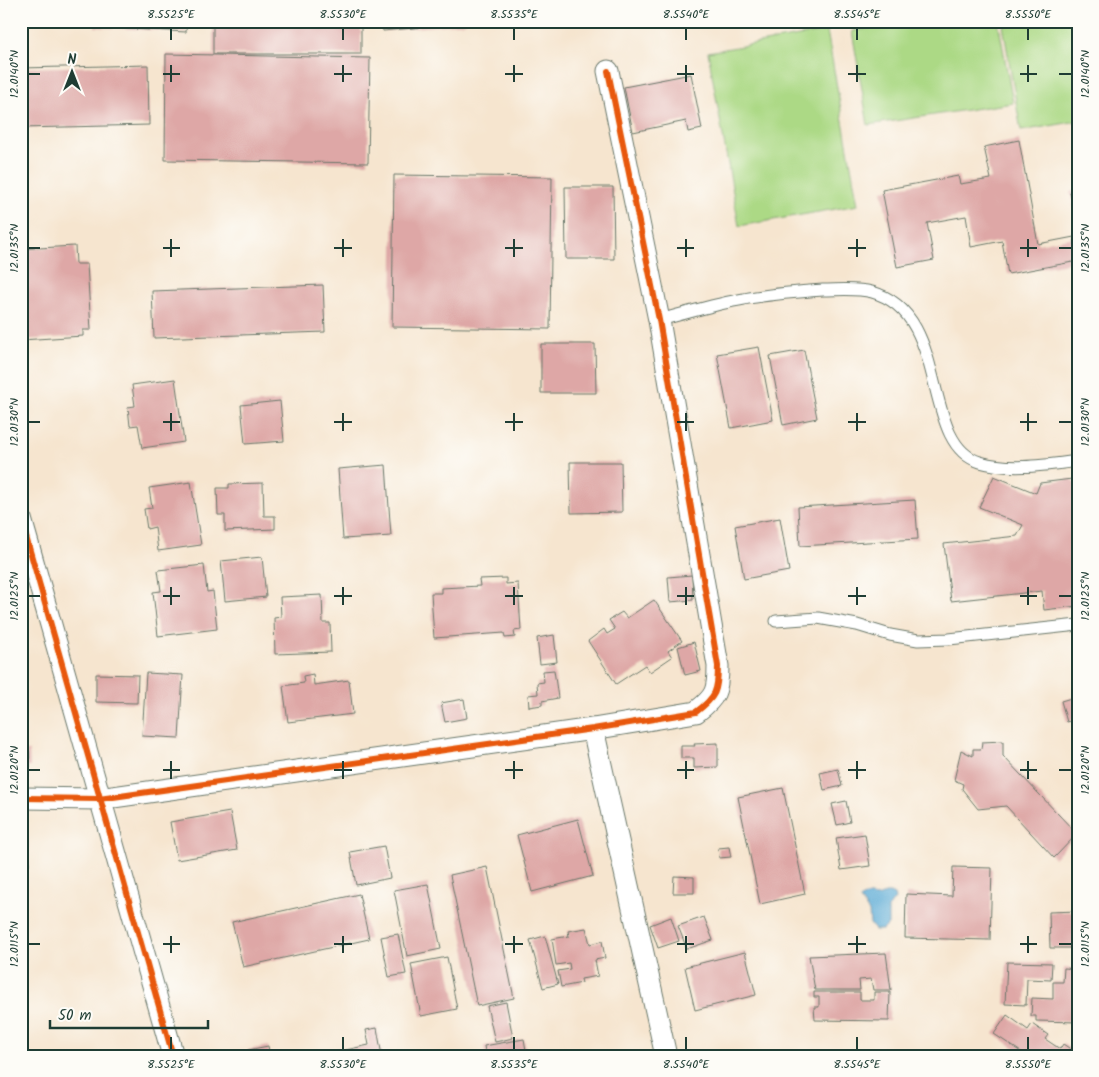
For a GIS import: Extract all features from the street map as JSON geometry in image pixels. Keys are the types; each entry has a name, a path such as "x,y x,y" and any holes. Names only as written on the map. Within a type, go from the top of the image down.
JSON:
{"street":[{"path":"21,798 99,799 593,729 696,712 709,702 718,687 718,666 659,320 608,71"},
{"path":"21,518 173,1056"},
{"path":"593,729 666,1056"}],"lane":[{"path":"659,320 744,299 796,292 845,289 872,292 895,303 913,324 925,348 942,413 959,450 978,462 995,466 1036,466 1078,462"},
{"path":"776,621 818,618 857,625 890,635 918,640 1078,625"}],"green space":[{"path":"912,21 998,21 1013,103 868,125 852,31"},
{"path":"1032,21 1078,21 1078,121 1021,131 1003,26"},
{"path":"827,31 858,205 739,226 708,52"}],"water":[{"path":"885,893 894,895 895,899 888,908 888,925 883,930 875,930 870,924 869,912 860,900 865,896 876,897"}],"building":[{"path":"96,21 187,21 186,32 95,27"},
{"path":"213,21 361,21 361,54 213,54"},
{"path":"381,21 466,21 466,23 383,31"},
{"path":"166,54 370,58 368,163 165,160"},
{"path":"148,65 149,125 21,128 21,68"},
{"path":"691,74 702,129 688,132 686,121 633,132 624,87"},
{"path":"1019,140 1038,244 1074,237 1078,261 1008,274 1002,241 971,247 966,216 927,223 934,260 897,267 882,190 958,176 960,184 991,179 984,147"},
{"path":"394,175 552,177 550,329 392,327"},
{"path":"565,187 613,187 614,259 566,259"},
{"path":"1078,190 1078,221 1077,222 1070,192"},
{"path":"75,246 76,264 87,264 91,330 83,330 83,336 21,340 21,249"},
{"path":"323,285 325,332 154,338 152,291"},
{"path":"541,344 595,344 596,393 541,393"},
{"path":"759,347 773,420 731,428 717,354"},
{"path":"804,350 817,418 783,425 770,356"},
{"path":"175,379 184,442 142,448 138,425 130,426 128,407 135,406 132,385"},
{"path":"280,401 284,441 245,444 241,405"},
{"path":"570,462 621,462 622,512 571,513"},
{"path":"386,465 391,536 343,539 338,469"},
{"path":"994,476 1036,493 1040,483 1072,479 1078,487 1078,606 1044,610 1042,591 951,601 944,544 1017,536 1023,525 979,507"},
{"path":"191,482 201,545 158,551 155,527 147,529 144,509 152,508 149,488"},
{"path":"263,483 264,516 275,516 275,529 225,531 225,515 218,515 217,488 229,488 229,484"},
{"path":"915,500 918,539 800,546 798,507"},
{"path":"780,518 789,571 744,579 735,526"},
{"path":"262,557 266,597 225,601 221,561"},
{"path":"204,565 207,592 213,591 217,629 158,636 153,592 161,591 158,570"},
{"path":"692,575 693,600 670,602 668,577"},
{"path":"506,578 506,584 518,583 521,630 514,631 515,637 505,638 504,633 434,638 431,593 441,593 441,588 480,586 479,579"},
{"path":"322,595 323,623 330,623 331,652 275,654 274,618 281,617 280,597"},
{"path":"654,600 682,641 668,651 672,657 650,672 645,665 616,684 588,641 604,629 607,634 615,629 609,620 622,612 627,618"},
{"path":"554,635 557,662 540,664 537,638"},
{"path":"694,642 701,671 685,675 678,647"},
{"path":"554,670 558,698 542,701 542,705 529,707 528,695 538,694 537,683 544,682 543,671"},
{"path":"146,673 183,675 179,738 142,736"},
{"path":"96,674 138,675 137,703 96,702"},
{"path":"313,674 314,685 349,680 353,714 288,722 283,686 304,683 303,676"},
{"path":"1078,696 1078,719 1067,722 1061,701"},
{"path":"464,699 467,718 445,722 441,703"},
{"path":"1003,741 1003,756 1077,834 1054,858 1006,806 978,809 962,789 963,784 954,780 961,750 973,756 973,749 981,749 982,742"},
{"path":"718,743 718,767 694,768 694,758 681,758 681,746"},
{"path":"21,751 29,751 30,767 21,767"},
{"path":"838,769 842,786 824,790 820,773"},
{"path":"783,788 805,894 760,904 738,797"},
{"path":"846,801 850,822 837,825 832,804"},
{"path":"230,812 237,850 177,860 170,822"},
{"path":"578,819 593,876 532,892 517,835"},
{"path":"865,834 870,866 841,870 836,838"},
{"path":"28,838 29,865 21,865 21,839"},
{"path":"384,846 390,878 356,885 350,852"},
{"path":"729,847 731,857 719,858 718,848"},
{"path":"487,867 514,998 477,1006 450,875"},
{"path":"953,867 992,868 990,940 905,938 906,894 952,896"},
{"path":"674,876 694,877 694,893 673,893"},
{"path":"428,884 441,949 407,956 394,890"},
{"path":"359,894 369,939 243,967 232,922"},
{"path":"1078,911 1078,948 1050,948 1049,912"},
{"path":"671,917 679,941 658,948 650,925"},
{"path":"704,917 713,940 687,949 678,926"},
{"path":"586,928 590,944 602,941 605,958 595,960 598,976 581,979 582,983 561,987 558,971 570,969 569,963 556,965 552,939 569,936 568,931"},
{"path":"398,934 406,974 389,977 381,937"},
{"path":"545,936 558,984 543,988 530,940"},
{"path":"745,952 756,995 695,1010 685,967"},
{"path":"886,953 891,990 873,990 871,979 859,980 860,990 815,990 809,956"},
{"path":"447,957 457,1009 421,1016 411,964"},
{"path":"1007,962 1052,963 1051,980 1027,979 1026,1005 1005,1004"},
{"path":"1064,968 1078,969 1078,1022 1036,1021 1036,1016 1031,1016 1032,998 1053,999 1053,982 1063,982"},
{"path":"814,992 860,992 860,1000 874,1000 874,992 890,992 889,1021 815,1020 814,1007 819,1007 819,997 814,997"},
{"path":"506,1002 513,1038 495,1042 487,1006"},
{"path":"1007,1015 1028,1030 1032,1024 1048,1035 1045,1039 1060,1049 1063,1044 1078,1054 1078,1056 1027,1056 994,1034"},
{"path":"377,1028 382,1056 317,1056 369,1045 366,1030"},
{"path":"524,1039 527,1056 486,1056 484,1046"},
{"path":"268,1046 270,1056 249,1056 248,1050"}],"cycle path":[{"path":"21,798 99,799 593,729 696,712 708,702 716,688 718,666 659,320 608,71"},
{"path":"21,519 173,1056"}]}
